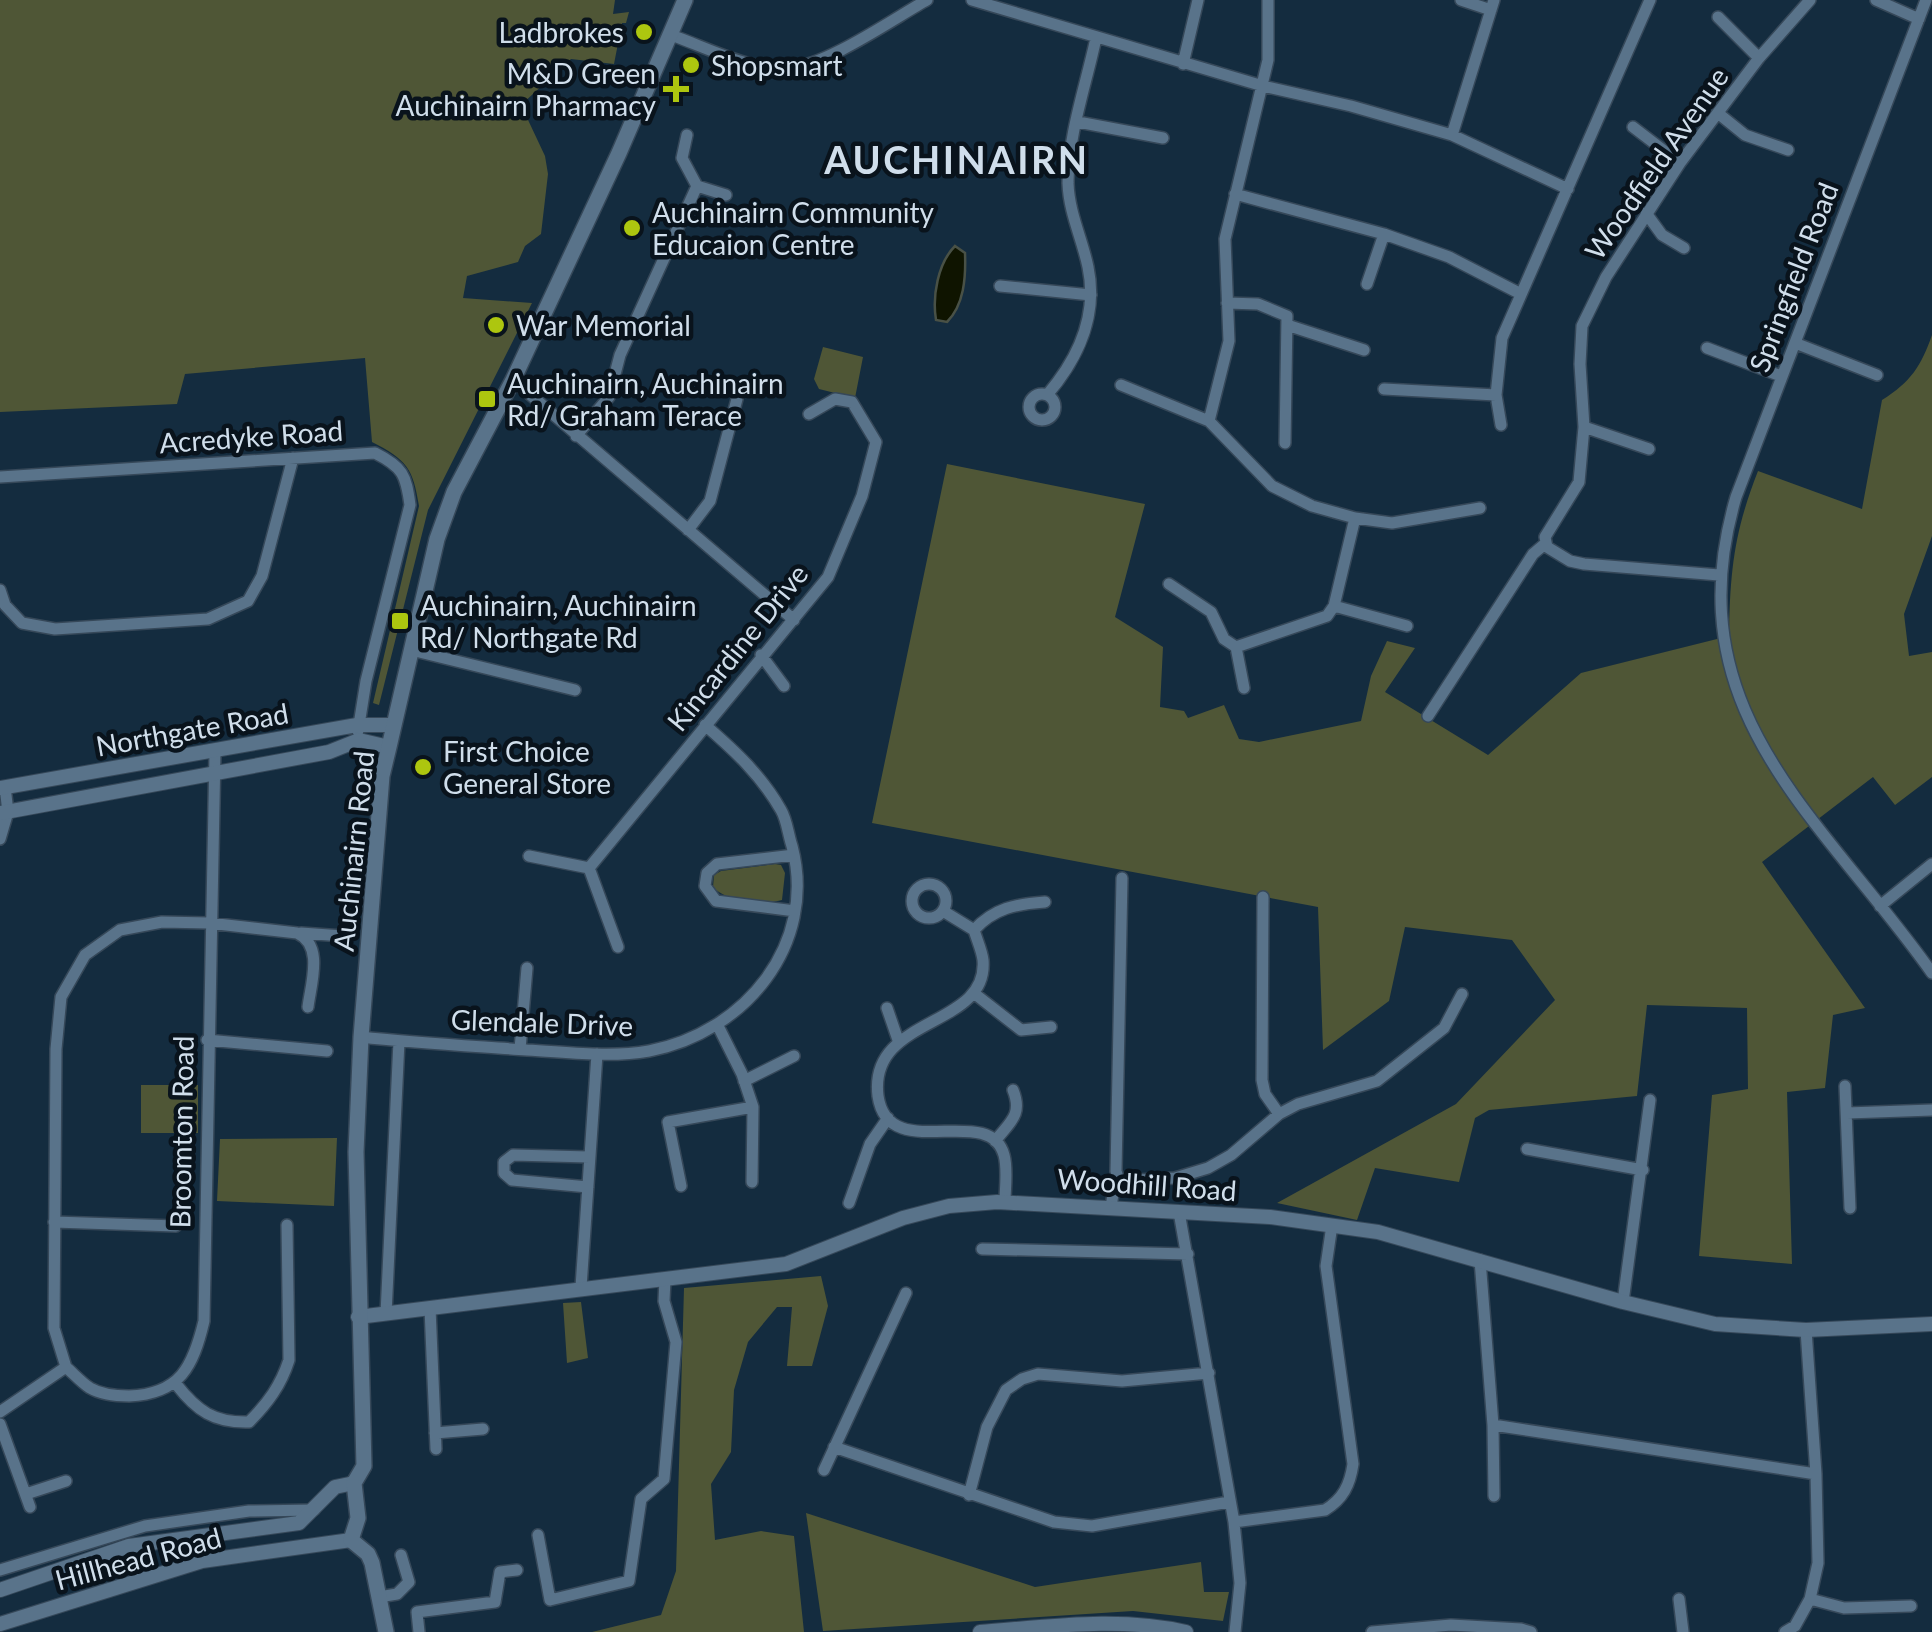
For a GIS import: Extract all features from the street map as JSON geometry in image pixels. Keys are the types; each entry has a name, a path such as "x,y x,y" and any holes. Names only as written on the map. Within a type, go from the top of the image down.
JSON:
{"main road":[{"name":"Auchinairn Road","path":"351,1540 358,1518 354,1483 364,1466 356,1152 360,1037 382,776 437,539 454,492 513,380 686,0"},
{"path":"351,1540 368,1554 386,1632"}],"street":[{"path":"672,34 763,66 791,68 817,61 904,6 927,0"},
{"path":"972,0 997,4 1184,64 1452,135 1568,188"},
{"path":"1184,64 1198,0"},
{"path":"1209,421 1229,341 1225,239 1268,60 1268,0"},
{"path":"1452,135 1493,5 1461,0"},
{"path":"1502,425 1496,395 1502,338 1650,0"},
{"name":"Woodfield Avenue","path":"1428,716 1533,554 1550,548 1545,537 1579,482 1584,427 1582,326 1606,277 1680,163 1759,58 1810,0"},
{"path":"1876,0 1918,19"},
{"name":"Springfield Road","path":"1926,0 1736,497 1719,576 1722,643 1740,701 1761,749 1932,973"},
{"path":"1718,17 1759,58"},
{"path":"1047,395 1073,362 1083,339 1091,295 1088,266 1070,207 1068,182 1096,38"},
{"path":"1718,114 1745,135 1788,150"},
{"path":"1078,122 1164,138"},
{"path":"1633,127 1680,163"},
{"path":"688,135 682,158 697,186 726,195"},
{"path":"576,436 609,396 620,355 697,186"},
{"path":"1234,194 1384,234 1449,257 1520,293"},
{"path":"1646,213 1662,235 1684,248"},
{"path":"1367,284 1384,234"},
{"path":"1000,286 1091,295"},
{"path":"1227,302 1258,304 1287,316 1286,442"},
{"path":"1287,325 1364,350"},
{"path":"1795,344 1878,376"},
{"path":"1707,348 1782,376"},
{"path":"513,380 794,620"},
{"path":"1121,385 1209,421 1272,486 1312,506 1392,523 1480,508"},
{"path":"1384,389 1496,395"},
{"name":"Kincardine Drive","path":"589,868 761,655 794,620 838,559 862,496 876,442 852,402 835,399 810,414"},
{"path":"688,530 710,501 736,400"},
{"path":"1584,427 1649,449"},
{"name":"Acredyke Road","path":"0,477 374,453 393,462 406,478 410,505 358,733"},
{"path":"0,590 5,605 22,623 55,628 208,619 248,602 262,576 293,458"},
{"path":"1236,647 1327,616 1334,606 1356,518"},
{"path":"1550,548 1570,562 1719,576"},
{"path":"1169,584 1211,612 1224,639 1236,647 1244,688"},
{"path":"1334,606 1408,626"},
{"path":"410,650 575,690"},
{"path":"761,655 784,686"},
{"name":"Northgate Road","path":"3,787 394,725"},
{"name":"Glendale Drive","path":"360,1037 597,1054 650,1051 718,1026 753,997 776,964 794,911 794,855 783,812 748,762 705,725"},
{"name":"Northgate Road","path":"358,733 389,746"},
{"name":"Northgate Road","path":"4,812 329,752 358,733"},
{"name":"Broomton Road","path":"176,1384 196,1353 204,1321 214,752"},
{"path":"0,839 3,787"},
{"path":"794,855 717,864 707,873 706,886 716,900 794,911"},
{"path":"529,856 589,868 618,948"},
{"path":"1880,906 1932,864"},
{"path":"1119,1181 1116,1171 1122,878"},
{"path":"1263,897 1262,1080 1265,1094 1279,1114"},
{"path":"974,930 986,917 1015,904 1045,902"},
{"path":"943,911 974,930 983,962 975,994 946,1015 898,1040 878,1067 878,1099 888,1118 904,1128 922,1134 976,1131 994,1140 1004,1154 1006,1202"},
{"path":"287,1224 289,1360 282,1380 250,1422 215,1418 192,1405 176,1384 149,1395 113,1396 91,1389 66,1367 54,1328 56,1049 61,998 85,955 120,930 162,922 209,923 343,936"},
{"path":"297,933 305,936 314,952 308,1007"},
{"path":"520,1050 527,968"},
{"path":"975,994 1021,1030 1051,1027"},
{"path":"1119,1181 1175,1178 1208,1168 1231,1156 1279,1114 1298,1104 1378,1081 1444,1028 1462,994"},
{"path":"887,1008 898,1040"},
{"path":"718,1026 753,1106 752,1182"},
{"path":"207,1040 327,1051"},
{"path":"386,1314 399,1041"},
{"path":"582,1288 597,1054"},
{"path":"744,1080 794,1056"},
{"path":"1845,1086 1850,1208"},
{"path":"994,1140 1016,1115 1019,1104 1014,1090"},
{"path":"1624,1302 1650,1100"},
{"path":"681,1186 668,1122 753,1106"},
{"path":"1847,1113 1932,1110"},
{"path":"848,1204 870,1144 888,1118"},
{"path":"1527,1149 1643,1170"},
{"path":"588,1187 512,1180 504,1173 504,1162 512,1155 590,1156"},
{"path":"1111,1207 1119,1181"},
{"name":"Woodhill Road","path":"358,1317 786,1264 903,1218 949,1206 1006,1202 1270,1217 1378,1232 1715,1324 1806,1330 1932,1324"},
{"path":"1179,1212 1234,1522 1240,1583 1235,1632"},
{"path":"54,1222 176,1226"},
{"path":"1234,1522 1325,1510 1342,1496 1350,1482 1353,1464 1326,1266 1332,1225"},
{"path":"982,1248 1188,1254"},
{"path":"1480,1260 1493,1425 1494,1496"},
{"path":"538,1536 550,1600 629,1581 641,1500 664,1479 676,1342 664,1300 665,1279"},
{"path":"824,1470 906,1292"},
{"path":"430,1308 436,1449"},
{"path":"1785,1632 1795,1626 1810,1599 1818,1563 1806,1330"},
{"path":"0,1412 66,1367"},
{"path":"969,1495 987,1427 1006,1390 1022,1379 1038,1374 1122,1381 1209,1373"},
{"path":"0,1424 28,1500 66,1482"},
{"path":"1493,1425 1816,1474"},
{"path":"435,1432 483,1429"},
{"path":"834,1447 1054,1522 1092,1526 1229,1502"},
{"path":"0,1590 129,1546 300,1524 335,1486 354,1483"},
{"path":"0,1570 145,1526 249,1510 314,1510"},
{"name":"Hillhead Road","path":"0,1624 202,1561 351,1540"},
{"path":"379,1597 398,1594 409,1582 402,1555"},
{"path":"419,1632 416,1612 494,1602 500,1572 518,1570"},
{"path":"1679,1598 1683,1632"},
{"path":"1810,1599 1844,1608 1911,1606"},
{"path":"980,1632 1095,1624 1165,1627 1186,1632"},
{"path":"1372,1632 1451,1628 1521,1628 1532,1632"}],"green space":[{"path":"0,0 615,0 613,14 629,12 626,23 622,23 614,64 571,59 521,105 545,156 548,174 541,234 525,246 518,262 467,276 463,298 532,303 428,510 379,705 373,703 419,506 406,466 372,442 365,358 185,374 177,404 0,412"},
{"path":"1932,335 1932,536 1904,614 1909,656 1932,652 1932,777 1895,805 1873,777 1762,862 1865,1008 1833,1015 1825,1088 1787,1092 1792,1264 1699,1256 1712,1095 1748,1089 1747,1008 1647,1005 1637,1096 1489,1110 1475,1118 1459,1182 1375,1168 1357,1220 1277,1203 1456,1104 1555,1000 1512,940 1405,927 1389,1001 1323,1050 1318,907 872,823 947,464 1145,504 1115,617 1163,647 1160,707 1184,711 1188,718 1224,705 1239,739 1259,742 1361,721 1371,676 1387,641 1415,648 1385,692 1488,755 1581,673 1729,636 1735,552 1758,471 1862,509 1882,400 1914,372"},
{"path":"823,347 863,357 855,398 819,389 814,379"},
{"path":"781,865 785,873 782,900 745,901 713,887 714,875 721,871"},
{"path":"141,1085 198,1085 198,1133 141,1133"},
{"path":"337,1138 334,1206 217,1201 220,1139"},
{"path":"821,1276 828,1306 812,1366 787,1366 792,1307 777,1307 748,1342 734,1390 731,1452 711,1484 715,1540 761,1531 794,1536 804,1632 592,1632 661,1615 676,1571 684,1288"},
{"path":"581,1302 588,1358 567,1363 563,1303"},
{"path":"806,1513 1035,1587 1201,1562 1204,1592 1229,1592 1223,1621 1133,1611 823,1631"}],"shaded area":[{"path":"955,246 965,253 964,281 957,308 947,322 936,320 936,291 944,261"}],"place":[{"name":"Ladbrokes","path":"644,32"},
{"name":"Shopsmart","path":"691,65"},
{"name":"M&D Green Auchinairn Pharmacy","path":"676,89"},
{"name":"Auchinairn Community Educaion Centre","path":"632,228"},
{"name":"War Memorial","path":"496,325"},
{"name":"Auchinairn, Auchinairn Rd/ Graham Terace","path":"487,399"},
{"name":"Auchinairn, Auchinairn Rd/ Northgate Rd","path":"400,621"},
{"name":"First Choice General Store","path":"423,767"}],"district":[{"name":"AUCHINAIRN","path":"957,159"}]}
